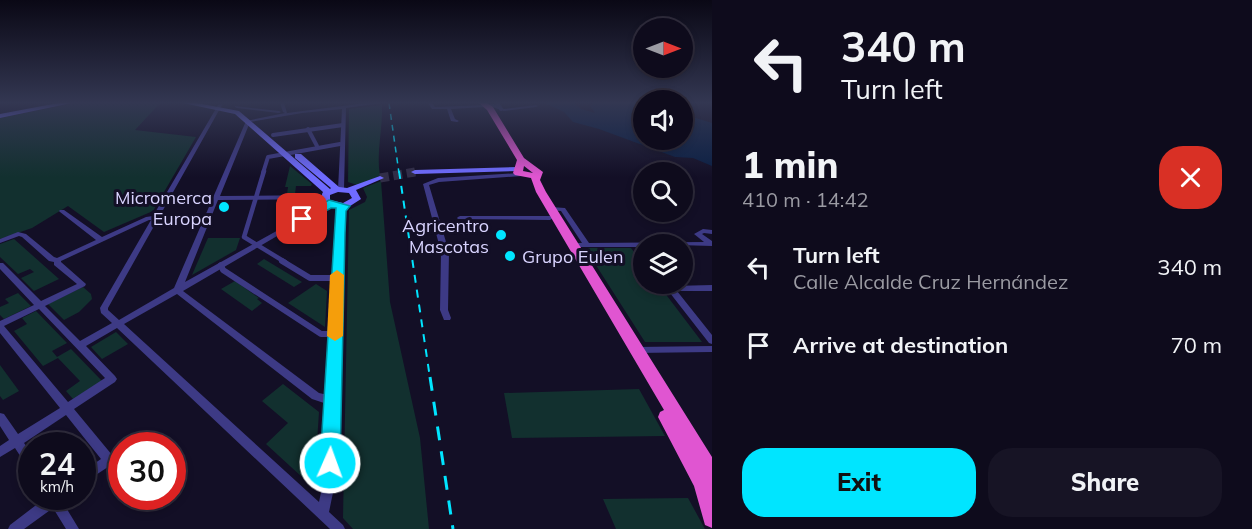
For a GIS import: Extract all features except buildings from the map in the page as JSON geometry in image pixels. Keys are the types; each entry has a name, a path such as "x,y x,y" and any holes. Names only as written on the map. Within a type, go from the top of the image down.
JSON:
{"highway":[{"path":"501,128 710,495 707,504 712,518"},
{"path":"550,213 579,245 635,350 712,474"}],"main road":[{"path":"256,128 340,197 380,178"},
{"path":"258,128 273,135 288,152"},
{"path":"415,172 524,171"}],"street":[{"path":"207,128 104,308 118,324 339,529"},
{"path":"177,290 249,128"},
{"path":"273,135 319,128"},
{"path":"323,512 329,483 343,128"},
{"path":"308,129 317,146"},
{"path":"334,279 309,279 244,237 258,198 268,157 317,146 340,144"},
{"path":"447,318 444,310 445,252 426,184 438,180 524,171"},
{"path":"216,198 340,197"},
{"path":"79,346 340,197"},
{"path":"62,211 101,240"},
{"path":"460,218 550,213"},
{"path":"0,241 18,234 24,235 53,260 58,260 148,218 155,218"},
{"path":"705,243 700,231 712,232"},
{"path":"579,245 633,244"},
{"path":"58,260 57,263 82,284 0,326 108,459"},
{"path":"0,265 112,379 0,452"},
{"path":"221,265 223,270 321,334 335,334"},
{"path":"693,287 712,288"},
{"path":"177,290 316,396 332,401"},
{"path":"675,294 712,342"},
{"path":"635,350 712,349"},
{"path":"0,417 18,444"},
{"path":"14,529 39,510"},
{"path":"62,510 73,529"}],"green space":[{"path":"0,128 137,128 135,130 196,137 153,211 104,232 68,206 32,228 0,239"},
{"path":"349,128 382,128 380,176 357,185 348,182"},
{"path":"290,166 312,184 311,186 296,186 295,194 287,194 288,187 285,187"},
{"path":"381,181 390,302 420,438 429,529 353,529 343,518 349,210 365,202 367,197 363,188"},
{"path":"208,238 240,238 236,250 192,275"},
{"path":"14,239 59,279 34,291 21,278 34,272 30,269 18,274 0,257 0,244"},
{"path":"585,248 631,248 633,251 633,294 666,294 702,342 645,342"},
{"path":"264,259 302,282 294,287 257,264"},
{"path":"235,281 259,298 257,299 262,303 252,311 221,289"},
{"path":"316,284 327,291 325,327 288,303"},
{"path":"83,287 91,294 92,299 79,312 64,320 48,304"},
{"path":"18,293 31,306 4,319 0,315 0,307 9,303 5,299"},
{"path":"36,311 67,343 52,351 57,357 71,349 102,381 73,399 66,391 80,381 58,358 43,366 14,331 27,324 22,318"},
{"path":"116,332 128,344 102,359 91,347"},
{"path":"0,365 19,391 3,400 0,396"},
{"path":"283,384 319,412 314,488 266,444 288,423 262,401"},
{"path":"639,389 665,436 512,438 504,393"},
{"path":"688,498 705,529 616,529 603,499"}],"water":[{"path":"594,128 633,128 633,142 599,129"},
{"path":"693,128 712,128 712,166 693,158 675,157 656,150 693,150"}],"tunnel":[{"path":"380,178 415,172 411,173"}],"railway":[{"path":"393,128 399,173"},
{"path":"399,171 430,378"},
{"path":"430,377 453,529"}],"slow traffic":[{"path":"335,336 337,275"}],"place":[{"name":"Micromerca Europa","path":"224,207"},
{"name":"Agricentro Mascotas","path":"501,235"},
{"name":"Grupo Eulen","path":"510,256"}],"route":[{"path":"302,219 329,204 344,206 340,211 330,463"}]}
